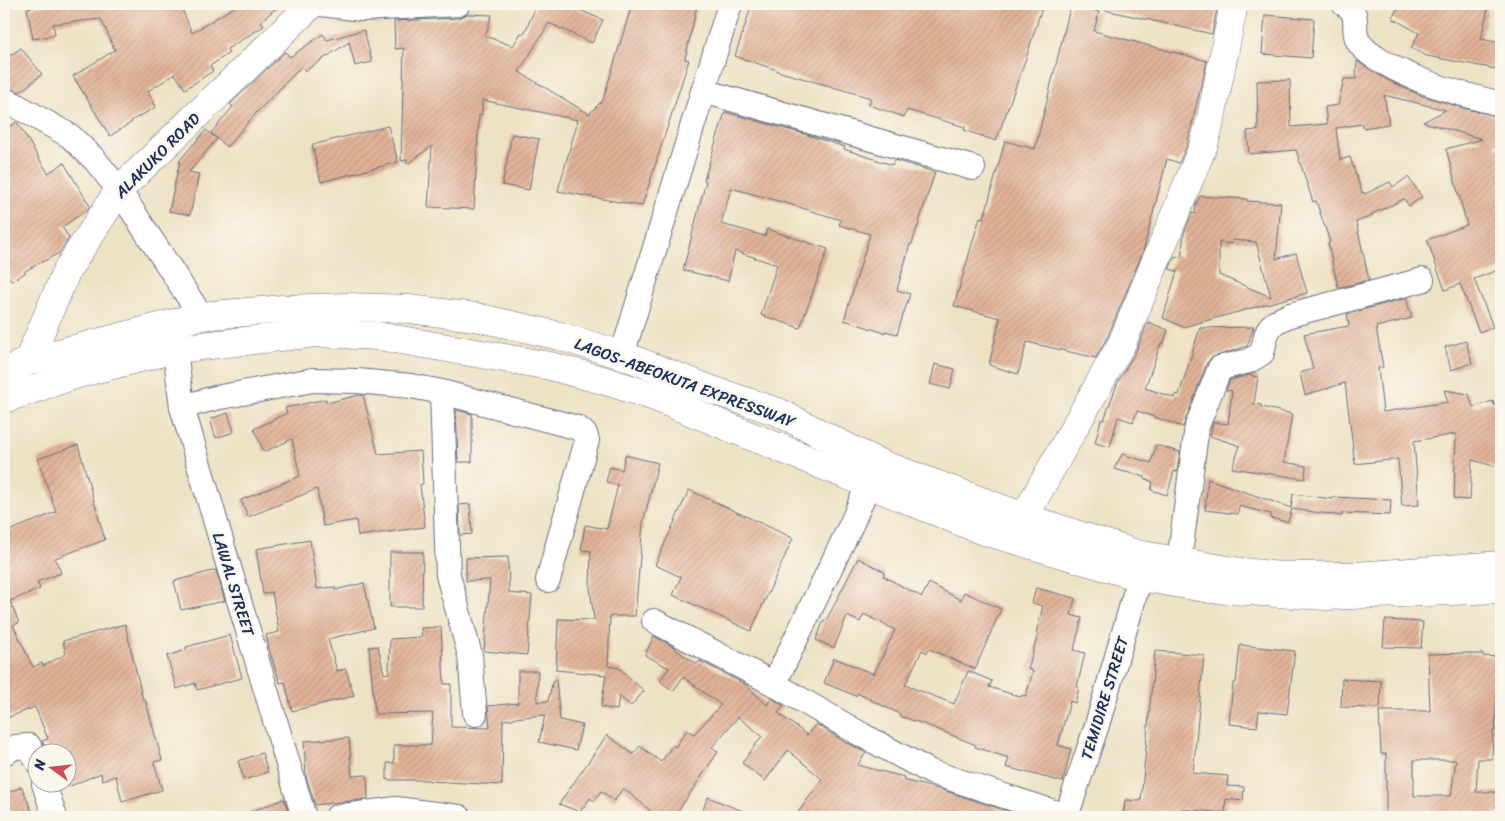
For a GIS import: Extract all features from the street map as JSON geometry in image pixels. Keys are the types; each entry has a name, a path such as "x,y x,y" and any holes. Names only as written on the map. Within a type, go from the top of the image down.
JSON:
{"main road":[{"name":"ALAKUKO ROAD","path":"16,366 66,270 119,190 312,4"},
{"path":"1024,517 1122,343 1200,153 1210,118 1234,4"},
{"name":"LAGOS-ABEOKUTA EXPRESSWAY","path":"16,366 201,316 283,309 409,308 508,324 560,336 622,355 712,390 778,412 874,461 1024,517 1137,554 1242,572 1281,576 1357,576 1501,565"},
{"name":"LAGOS-ABEOKUTA EXPRESSWAY","path":"4,399 78,374 175,349 256,338 316,333 378,336 550,366 606,381 655,397 982,530 1140,577 1211,589 1326,596 1501,589"}],"street":[{"path":"321,4 364,7 458,4"},
{"path":"622,355 730,4"},
{"path":"1344,4 1350,7 1355,17 1357,41 1370,54 1403,74 1436,87 1501,104"},
{"path":"703,91 974,168"},
{"path":"4,103 10,102 70,136 95,160 119,190 201,316"},
{"path":"1179,562 1197,426 1220,368 1249,362 1262,353 1266,334 1273,322 1290,315 1422,280"},
{"name":"LAWAL STREET","path":"175,349 182,407 230,574 304,817"},
{"path":"182,407 215,398 312,380 357,381 402,385 442,392 578,428 585,434 587,440 548,580"},
{"path":"442,392 448,575 470,655 475,714"},
{"path":"774,684 851,526 868,485"},
{"name":"TEMIDIRE STREET","path":"1066,817 1097,725 1140,577"},
{"path":"654,621 774,684 931,772 1066,817"},
{"path":"4,753 15,748 28,746"},
{"path":"47,794 54,817"},
{"path":"337,817 396,809 459,817"}],"building":[{"path":"54,4 180,4 192,33 239,4 281,4 261,21 264,26 227,49 229,53 210,66 213,71 185,89 175,74 148,91 156,107 110,136 73,76 115,50 101,19 53,24 55,35 33,39 27,8"},
{"path":"537,4 565,4 603,20 592,43 549,23 519,72 589,114 603,100 632,4 686,4 697,6 685,59 689,60 642,206 558,191 578,120 482,100 482,115 479,115 474,209 428,207 432,146 407,164 407,160 401,161 404,48 395,49 394,21 459,18 467,14 492,15 485,36 513,46 521,33 524,34"},
{"path":"752,4 1043,4 996,141 964,130 965,127 907,110 904,117 869,105 871,98 777,71 735,56"},
{"path":"1071,4 1099,12 1094,31 1207,61 1187,145 1179,163 1167,159 1143,252 1108,336 1096,358 1027,342 1018,374 989,365 1000,318 954,306 980,217 984,218 1005,141 1035,149"},
{"path":"1105,4 1218,4 1212,34 1105,10"},
{"path":"1400,4 1489,4 1481,39 1501,43 1496,69 1427,56 1411,48 1419,33 1392,18"},
{"path":"1265,15 1314,19 1311,58 1262,54"},
{"path":"364,30 372,62 355,66 349,42 305,71 302,66 256,113 227,147 211,133 233,107 230,104 285,52 290,57 323,34 327,40"},
{"path":"4,47 11,55 21,48 42,74 20,92 8,88 4,83"},
{"path":"1357,61 1389,81 1420,95 1501,117 1495,148 1501,146 1501,269 1474,279 1493,327 1479,332 1460,284 1445,290 1427,240 1467,225 1446,149 1482,139 1423,122 1446,110 1384,95 1389,124 1363,128 1362,124 1336,128 1340,160 1350,157 1362,193 1364,192 1365,194 1390,182 1393,187 1408,177 1422,197 1409,206 1404,199 1372,214 1372,216 1356,222 1369,280 1342,287 1338,287 1328,243 1330,242 1316,201 1313,202 1296,150 1249,154 1247,131 1258,130 1257,81 1290,80 1291,127 1327,124 1325,107 1338,105 1344,79 1356,79"},
{"path":"725,112 845,147 844,149 892,165 894,160 935,172 912,244 910,244 897,290 910,294 897,334 885,331 885,333 844,320 870,234 839,225 841,220 789,204 731,188 721,224 765,236 767,229 828,249 800,328 761,315 777,265 735,251 728,281 683,270 706,181 704,180"},
{"path":"17,122 48,173 64,163 90,206 86,211 62,227 69,238 59,253 25,271 25,273 11,281 4,268 4,130"},
{"path":"388,126 398,162 321,182 312,145"},
{"path":"206,130 217,139 189,172 199,174 190,215 169,211 180,160"},
{"path":"512,134 539,139 529,190 502,185"},
{"path":"1200,196 1281,203 1276,259 1296,253 1307,293 1183,327 1163,318 1177,271 1169,269 1175,256 1181,258 1184,233 1192,213 1195,214 1196,204","holes":["1233,240 1256,242 1271,297 1219,275 1219,242 1232,244"]},
{"path":"1406,298 1412,318 1376,327 1383,367 1378,368 1383,412 1448,402 1444,390 1469,394 1473,407 1493,401 1494,405 1501,405 1501,468 1472,460 1470,500 1454,499 1456,434 1414,441 1419,505 1402,506 1398,459 1355,464 1345,383 1305,395 1300,373 1313,369 1304,334 1349,326 1347,314"},
{"path":"1148,322 1168,330 1163,344 1161,343 1145,388 1175,398 1176,394 1179,395 1200,328 1254,327 1247,346 1211,358 1207,363 1183,427 1137,411 1133,422 1118,417 1110,447 1095,443 1101,420 1104,420 1117,384 1136,351"},
{"path":"1466,341 1472,363 1451,370 1445,347"},
{"path":"935,364 955,369 950,389 930,384"},
{"path":"1249,375 1258,377 1254,404 1292,414 1284,462 1306,466 1305,479 1232,468 1240,446 1210,436 1213,422 1228,424 1232,391 1226,390 1230,380"},
{"path":"363,395 378,454 421,451 423,484 420,485 425,527 358,536 356,520 323,526 317,489 248,517 241,500 300,476 292,439 264,452 254,429 287,413 285,408 326,399 327,403"},
{"path":"456,410 472,414 472,462 458,462"},
{"path":"228,413 234,432 216,438 210,419"},
{"path":"78,445 105,540 55,558 61,573 37,582 40,589 10,601 19,623 13,625 33,667 42,663 43,666 66,654 63,641 125,624 143,700 145,699 162,760 154,762 162,790 122,802 116,776 102,780 101,773 78,783 78,744 44,744 42,741 48,739 35,707 4,719 4,533 56,512 38,459"},
{"path":"1156,445 1180,452 1177,472 1174,471 1167,495 1151,490 1153,482 1145,479 1145,477 1114,469 1122,454 1151,463"},
{"path":"625,455 658,463 643,523 635,616 610,616 608,666 619,668 644,691 631,706 619,696 617,710 601,707 606,675 556,670 558,619 594,620 590,588 591,551 581,550 585,525 607,529 618,485 606,482 610,467 622,470"},
{"path":"1208,479 1291,508 1293,494 1333,499 1333,497 1391,500 1390,515 1342,513 1342,516 1292,509 1288,522 1270,518 1271,514 1239,506 1238,514 1205,510"},
{"path":"689,490 793,538 751,631 673,595 681,577 655,565"},
{"path":"470,504 472,534 460,535 459,505"},
{"path":"310,540 317,589 335,587 335,590 364,583 374,628 328,639 337,671 346,669 354,696 292,711 285,682 280,683 266,635 279,632 272,592 263,594 256,549"},
{"path":"390,552 423,552 422,607 390,607"},
{"path":"508,557 509,593 532,595 527,655 484,651 490,580 466,581 466,558"},
{"path":"858,558 885,572 883,576 922,597 929,583 961,600 964,592 1001,609 975,669 929,649 927,653 922,650 905,685 954,704 968,671 992,681 989,687 1021,697 1022,695 1026,696 1033,671 1028,669 1038,634 1036,633 1043,606 1032,603 1036,588 1075,598 1071,615 1082,618 1074,650 1085,653 1075,703 1070,701 1058,745 1071,749 1063,782 1006,767 1009,758 975,747 976,745 927,725 899,716 900,714 857,693 856,696 824,683 834,658 874,674 895,630 864,614 860,622 847,616 834,648 816,640 824,620 826,621"},
{"path":"216,570 225,601 181,610 174,581"},
{"path":"1385,620 1423,622 1421,648 1383,647"},
{"path":"441,627 444,684 451,684 451,727 490,728 488,706 518,703 518,671 538,671 537,702 548,701 553,680 556,680 560,720 582,725 576,750 539,742 545,715 513,718 503,720 502,785 429,780 387,780 387,763 394,763 394,745 431,745 433,713 375,714 369,647 378,646 384,674 389,673 390,639 422,637 421,628"},
{"path":"230,635 242,678 197,690 195,683 177,689 167,656 186,650 186,647"},
{"path":"654,636 676,648 697,664 700,661 746,685 767,705 771,698 784,706 778,713 807,735 816,724 847,744 866,753 857,765 904,777 903,780 946,791 1025,817 795,817 822,779 788,750 765,781 742,763 762,736 738,717 712,747 718,752 674,817 658,817 623,788 614,801 601,791 594,801 590,798 580,812 559,804 607,735 633,754 640,746 661,762 687,730 694,734 721,705 683,677 673,691 660,681 669,668 645,655"},
{"path":"1240,645 1295,651 1287,714 1259,711 1257,727 1229,724 1233,683 1236,683"},
{"path":"1155,651 1204,655 1193,773 1228,776 1227,786 1244,787 1243,801 1226,799 1225,813 1182,809 1182,817 1123,817 1125,800 1141,801"},
{"path":"1470,653 1499,657 1492,759 1478,759 1476,792 1501,792 1501,813 1495,813 1495,817 1386,817 1386,754 1381,754 1379,711 1430,711 1428,654","holes":["1414,760 1456,760 1451,796 1414,796"]},
{"path":"1342,679 1381,681 1380,708 1341,707"},
{"path":"349,738 352,776 367,775 368,799 315,805 306,776 304,741"},
{"path":"262,753 268,772 244,780 238,761"},
{"path":"22,787 34,817 4,817 4,794"},
{"path":"708,797 757,817 700,817"},
{"path":"284,799 290,817 239,817 239,816"}]}
